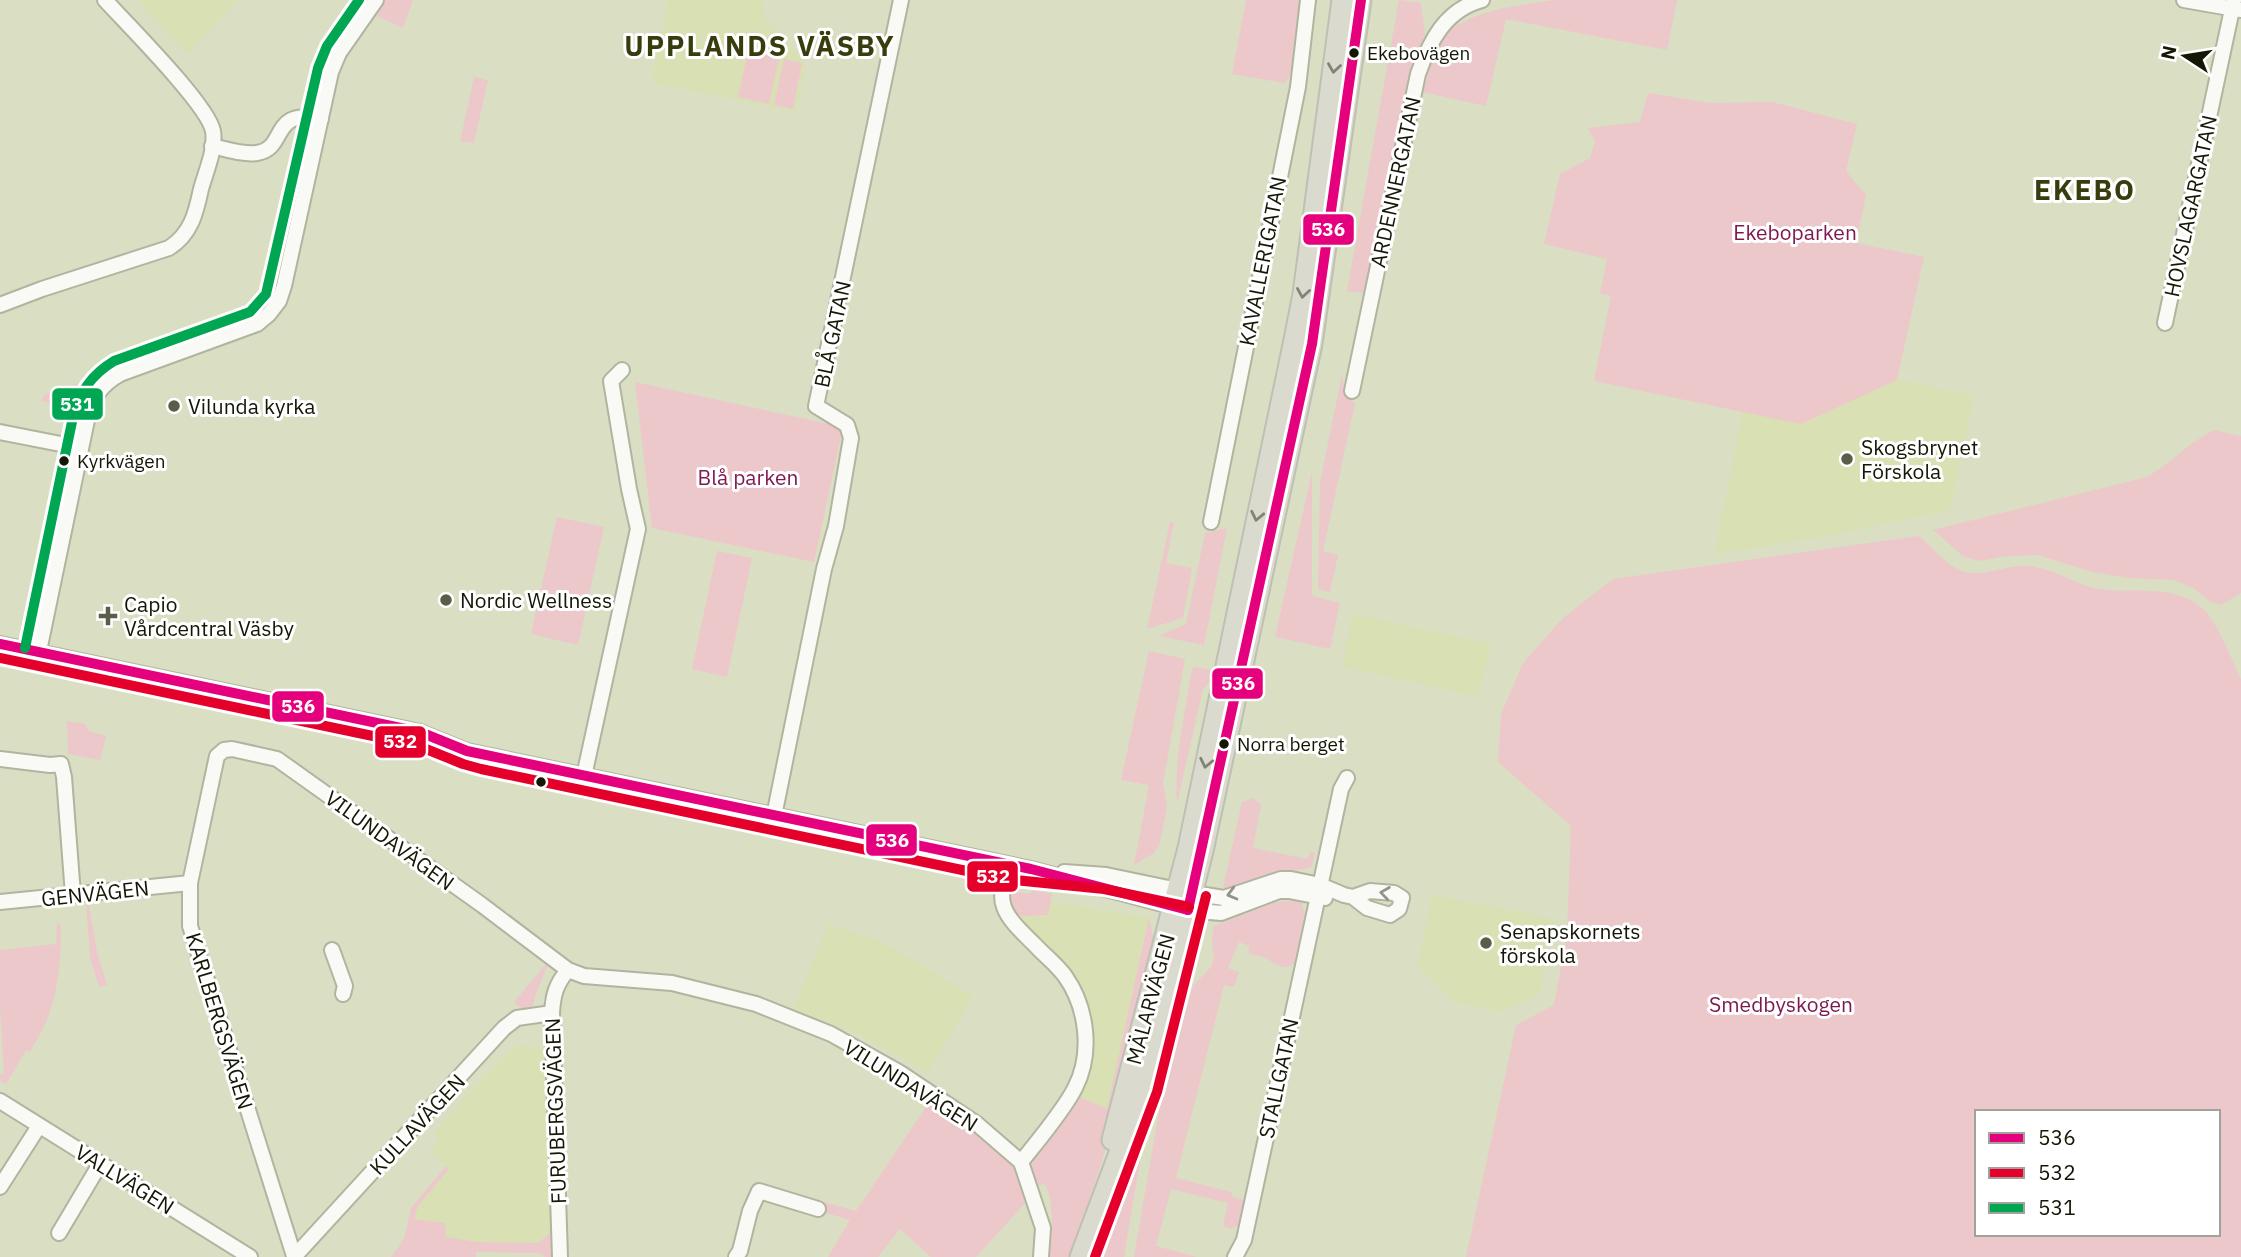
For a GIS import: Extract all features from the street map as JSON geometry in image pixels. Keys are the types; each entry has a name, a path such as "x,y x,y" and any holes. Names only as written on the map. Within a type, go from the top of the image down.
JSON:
{"main road":[{"name":"MÄLARVÄGEN","path":"1183,900 1296,329 1342,0"},
{"name":"MÄLARVÄGEN","path":"1081,1254 1183,900 1312,344 1360,0"}],"street":[{"path":"0,305 91,272 169,248 180,241 193,218 212,146 210,121 199,105 105,0"},
{"path":"39,651 81,448 95,395 110,380 137,367 243,331 269,314 279,301 331,72 338,53 376,0"},
{"name":"BLÅ GATAN","path":"774,816 824,569 836,526 851,438 847,425 816,406 901,0"},
{"name":"KAVALLERIGATAN","path":"1211,522 1298,87 1308,0"},
{"name":"ARDENNERGATAN","path":"1352,391 1418,74 1429,43 1446,22 1473,3 1482,0"},
{"name":"HOVSLAGARGATAN","path":"2165,323 2236,6 2184,0"},
{"path":"212,146 257,153 272,143 291,118 300,116 321,119"},
{"path":"584,776 638,529 611,381 622,370"},
{"path":"0,432 81,448"},
{"path":"0,644 420,732 467,751 1008,865 1106,875 1183,900 1224,898 1291,878 1331,898 1349,896"},
{"name":"KARLBERGSVÄGEN","path":"232,749 224,750 217,756 190,883 190,926 294,1257"},
{"name":"VILUNDAVÄGEN","path":"232,749 277,759 482,905 568,970 584,976 672,983 756,1004 831,1034 936,1095 977,1124 1021,1162"},
{"path":"0,759 61,764 73,895"},
{"name":"STALLGATAN","path":"1236,1257 1244,1240 1341,789 1347,778"},
{"path":"1008,865 1001,894 1007,914 1064,975 1077,998 1084,1019 1086,1040 1084,1062 1075,1088 1021,1162 1043,1228 1041,1257"},
{"name":"GENVÄGEN","path":"0,902 190,883"},
{"path":"331,950 345,986 343,994"},
{"name":"FURUBERGSVÄGEN","path":"560,1257 552,1013 553,996 559,981 568,970"},
{"name":"KULLAVÄGEN","path":"294,1257 504,1028 517,1018 552,1013"},
{"name":"VALLVÄGEN","path":"0,1101 250,1257"},
{"path":"0,1187 39,1126"},
{"path":"59,1233 100,1164"},
{"path":"736,1257 759,1191 818,1209"}],"shaded area":[{"path":"138,0 238,0 187,54"},
{"path":"669,0 762,0 765,19 806,64 796,112 651,82"},
{"name":"Skogsbrynet Förskola","path":"1862,371 1974,396 1950,510 1821,537 1714,554 1744,407"},
{"path":"1353,614 1491,644 1478,696 1342,667"},
{"name":"Senapskornets förskola","path":"1432,895 1554,919 1539,993 1502,1012 1455,1002 1418,966"},
{"path":"1050,902 1149,918 1107,1110 1079,1097 1093,1037 1089,1012 1015,916 1048,915"},
{"path":"828,924 882,942 973,996 928,1072 854,1032 794,1009"},
{"path":"517,1044 546,1050 551,1232 538,1243 476,1242 446,1237 414,1219 418,1207 449,1169 431,1152 437,1143 435,1132 473,1088"}],"green space":[{"path":"386,0 413,0 403,28 377,16"},
{"path":"1246,0 1298,0 1300,19 1296,56 1289,77 1284,83 1232,74"},
{"path":"1399,0 1421,3 1425,35 1413,61 1364,293 1347,291"},
{"path":"1553,0 1677,0 1667,50 1506,19 1486,106 1417,91 1429,55 1453,29 1467,20 1501,9"},
{"path":"748,51 779,58 769,104 738,97"},
{"path":"784,59 802,63 793,109 774,105"},
{"path":"474,77 488,80 474,143 460,141"},
{"name":"Ekeboparken","path":"1648,93 1710,103 1772,102 1857,124 1846,171 1866,195 1856,243 1924,257 1897,380 1801,424 1594,381 1611,296 1600,293 1607,259 1544,244 1560,174 1590,158 1595,141 1588,128 1640,122"},
{"path":"107,367 78,393 74,408 41,401 45,394 83,382 85,374"},
{"path":"1342,374 1345,395 1355,403 1323,551 1338,555 1330,592 1318,589 1320,483"},
{"name":"Blå parken","path":"635,382 843,427 814,562 652,528"},
{"path":"2214,430 2241,436 2241,593 2221,605 2174,580 2129,578 2092,572 2038,555 2006,556 1980,561 1964,557 1933,530 2147,477 2196,440"},
{"path":"1312,472 1312,596 1340,603 1330,649 1275,637"},
{"path":"557,517 604,527 578,645 531,634"},
{"path":"1170,522 1174,522 1166,563 1192,568 1183,618 1147,629"},
{"path":"1227,528 1204,645 1159,636 1186,624 1205,533"},
{"name":"Smedbyskogen","path":"1919,536 1949,564 1968,573 1985,573 2019,566 2038,567 2099,589 2179,595 2202,608 2219,631 2241,679 2241,1257 1466,1257 1516,1025 1554,1005 1567,934 1571,826 1498,762 1501,714 1523,663 1563,618 1613,579"},
{"path":"717,551 752,558 727,677 692,669"},
{"path":"1149,651 1185,659 1163,783 1167,806 1160,843 1154,853 1134,865 1149,785 1121,780"},
{"path":"1195,667 1213,670 1211,680 1203,689 1177,803 1181,736 1192,669"},
{"path":"67,721 85,724 89,731 106,736 100,760 68,754"},
{"path":"1254,798 1261,805 1253,848 1308,859 1310,852 1315,853 1312,866 1276,873 1238,887 1223,888 1242,802"},
{"path":"1009,890 1028,894 1034,890 1052,894 1048,915 1015,916 1007,900"},
{"path":"86,900 107,985 99,987 90,958"},
{"path":"1295,900 1301,902 1305,914 1294,964 1284,967 1277,965 1249,953 1249,946 1239,942 1228,968 1239,972 1234,987 1224,985 1176,1178 1231,1192 1233,1197 1244,1200 1240,1225 1230,1229 1223,1225 1228,1203 1171,1189 1156,1246 1197,1257 1134,1257 1163,1088 1193,986 1211,967 1214,959 1214,926 1273,903"},
{"path":"1149,918 1153,937 1160,945 1102,1161 1071,1257 1049,1257 1052,1229 1050,1197 1044,1183 1036,1188 1030,1169 1037,1153 1079,1097 1107,1109"},
{"path":"60,923 59,970 52,1007 30,1052 26,1050 6,1084 0,1081 0,1075 4,1073 0,950 56,944 57,924"},
{"path":"550,959 533,1006 522,1009 514,1002"},
{"path":"932,1098 975,1128 1012,1162 1013,1167 1020,1169 1030,1198 976,1257 931,1257 900,1229 878,1257 828,1257 850,1220 820,1211 824,1202 856,1211"},
{"path":"1149,1106 1124,1257 1097,1257"},
{"path":"446,1166 449,1169 418,1206 414,1219 445,1223 446,1237 476,1242 538,1243 551,1232 553,1257 545,1257 539,1253 476,1252 476,1257 391,1257 404,1239 411,1208"}],"transit line":[{"name":"531","path":"25,648 73,417 83,392 93,378 114,361 250,312 266,294 318,68 327,46 359,0"},
{"name":"536","path":"1188,910 1312,344 1361,0"},
{"name":"536","path":"0,644 420,732 467,751 1031,869 1188,910"},
{"name":"532","path":"0,658 416,745 481,769 1005,879 1104,889 1189,907"},
{"name":"532","path":"1095,1257 1157,1092 1206,896"}],"place":[{"name":"Ekebovägen","path":"1354,53"},
{"name":"Vilunda kyrka","path":"174,406"},
{"name":"Skogsbrynet Förskola","path":"1847,459"},
{"name":"Kyrkvägen","path":"64,461"},
{"name":"Nordic Wellness","path":"446,600"},
{"name":"Capio Vårdcentral Väsby","path":"108,616"},
{"name":"Norra berget","path":"1224,744"},
{"name":"Senapskornets förskola","path":"1486,943"}],"district":[{"name":"UPPLANDS VÄSBY","path":"760,45"},
{"name":"EKEBO","path":"2085,189"}]}
